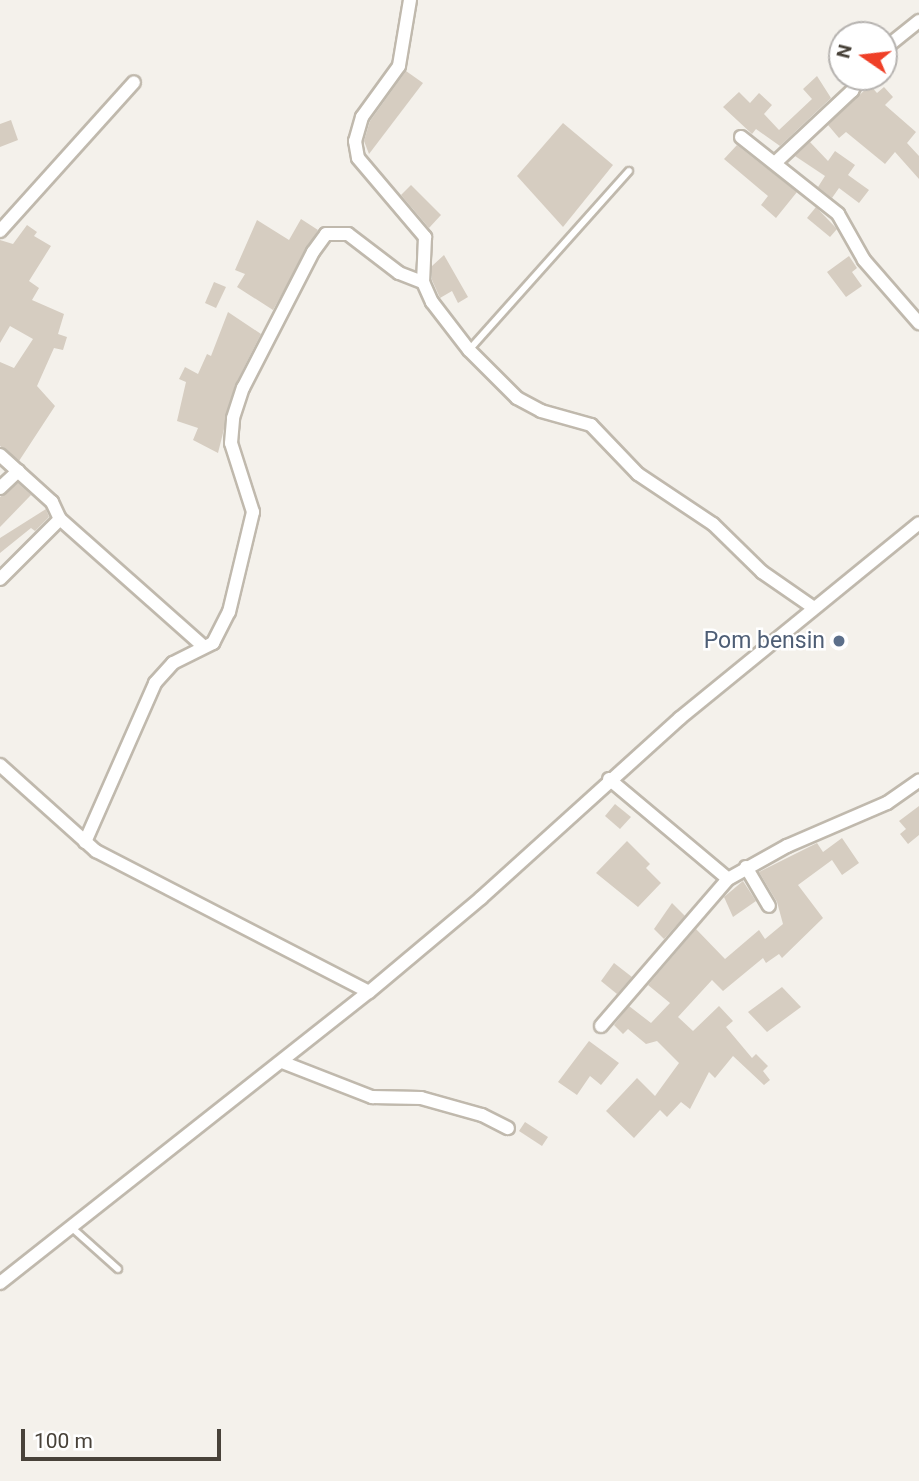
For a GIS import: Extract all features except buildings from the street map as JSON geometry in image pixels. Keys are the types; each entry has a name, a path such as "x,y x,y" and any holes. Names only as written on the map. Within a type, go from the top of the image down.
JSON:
{"street":[{"path":"410,0 399,66 362,117 355,141 358,158 425,237 423,282"},
{"path":"898,38 919,22"},
{"path":"0,231 134,82"},
{"path":"776,162 852,91"},
{"path":"741,137 776,162 838,214 864,260 919,323"},
{"path":"85,842 155,683 173,663 221,633 252,525 251,503 230,443 233,418 243,388 313,252 326,234 348,234 399,273 423,282 469,350 528,405 591,425 638,474 713,524 762,572 814,608"},
{"path":"0,455 52,502 60,519 203,646"},
{"path":"0,488 18,471"},
{"path":"0,579 60,519"},
{"path":"0,1283 369,992 481,898 609,779 919,523"},
{"path":"0,765 85,842 128,869 369,992"},
{"path":"609,779 728,879"},
{"path":"601,1026 728,879 746,867 815,833 857,818 919,781"},
{"path":"746,867 769,906"},
{"path":"282,1062 372,1097 421,1098 482,1115 508,1128"}],"lane":[{"path":"469,350 629,171"},
{"path":"71,1227 118,1269"}],"place":[{"name":"Pom bensin","path":"839,641"}]}
